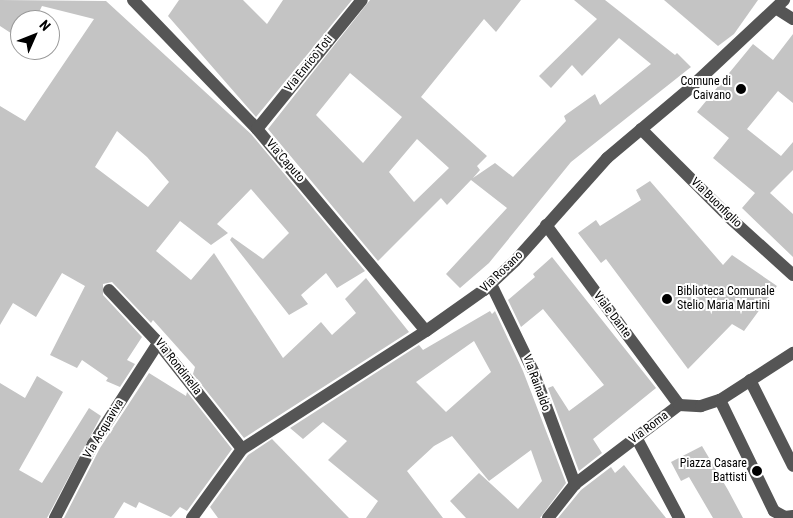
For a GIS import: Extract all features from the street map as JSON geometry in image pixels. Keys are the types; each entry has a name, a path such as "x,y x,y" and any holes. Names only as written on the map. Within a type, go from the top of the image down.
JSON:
{"street":[{"name":"Via Caputo","path":"133,0 257,129 426,331"},
{"name":"Via Enrico Toti","path":"257,129 362,0"},
{"path":"781,5 793,18"},
{"name":"Via Rosano","path":"197,516 242,449 426,331 490,284 607,158 781,5"},
{"name":"Via Buonfiglio","path":"642,129 730,218 793,275"},
{"name":"Viale Dante","path":"546,225 680,404"},
{"name":"Via Rainaldo","path":"490,284 533,371 575,484"},
{"name":"Via Rondinella","path":"109,290 158,343 242,449"},
{"name":"Via Acquaviva","path":"55,518 93,444 158,343"},
{"name":"Via Roma","path":"548,518 575,484 680,404 701,406 720,400 793,353"},
{"path":"750,380 793,466"},
{"path":"720,400 774,511 785,517 793,516"},
{"path":"636,438 679,518"}],"building":[{"path":"0,0 106,1 251,134 365,271 337,288 326,273 301,295 308,304 289,315 230,240 232,237 263,259 289,233 251,189 217,224 228,233 211,245 180,221 156,251 191,280 214,253 283,358 321,322 332,335 356,313 345,299 366,278 409,332 244,438 193,374 195,367 153,320 151,323 112,282 103,284 103,295 142,337 127,360 135,364 120,387 106,381 108,378 82,360 77,368 50,355 85,286 62,273 36,317 13,303 0,325 0,106 25,121 94,19 42,6 40,10 10,10 10,32 0,26","holes":["117,131 147,157 169,182 148,207 95,167"]},
{"path":"179,0 243,0 267,24 283,0 352,0 256,117 168,16"},
{"path":"370,0 521,0 496,32 484,19 421,97 487,156 477,166 480,170 473,178 495,163 513,177 566,121 564,116 595,94 600,105 651,64 619,38 582,76 572,65 551,88 539,76 597,19 574,0 605,0 675,55 677,53 691,67 571,162 489,263 460,288 446,274 507,208 471,180 447,205 441,198 378,261 268,129","holes":["350,73 402,117 363,163 316,115","417,139 449,168 414,202 389,172"]},
{"path":"664,0 758,0 734,34 718,46"},
{"path":"793,34 793,103 778,91 747,129 781,156 793,142 793,170 770,193 793,214 793,257 742,208 755,193 713,158 729,138 697,112 753,44 773,60"},
{"path":"650,181 723,265 732,255 777,286 744,331 732,324 688,369 606,259 601,263 578,233 596,220 600,226 641,200 636,190"},
{"path":"552,257 656,388 593,439 602,453 579,471 548,388 553,386 569,411 604,385 543,309 521,327 508,300 535,277 533,274"},
{"path":"490,311 492,314 495,311 523,371 566,483 540,518 466,518 450,501 479,473 518,509 542,481 531,450 489,481 452,436 434,446 407,471 443,518 366,518 378,501 328,460 347,441 323,422 303,439 290,428 419,345 423,350","holes":["474,341 491,372 446,412 416,382"]},
{"path":"149,373 186,396 187,392 232,449 187,511 180,507 171,517 139,502 136,508 124,502 114,518 64,518 100,448"},
{"path":"37,376 63,392 19,470 42,483 89,408 101,416 47,518 0,518 0,383 25,398"},
{"path":"272,439 349,518 218,518 210,507 248,455"},
{"path":"702,446 743,518 713,518 689,477 681,481 671,462"},
{"path":"624,465 666,518 558,518 581,490 611,467 615,473"}],"place":[{"name":"Comune di Caivano","path":"741,89"},
{"name":"Biblioteca Comunale Stelio Maria Martini","path":"667,299"},
{"name":"Piazza Casare Battisti","path":"757,471"}]}
